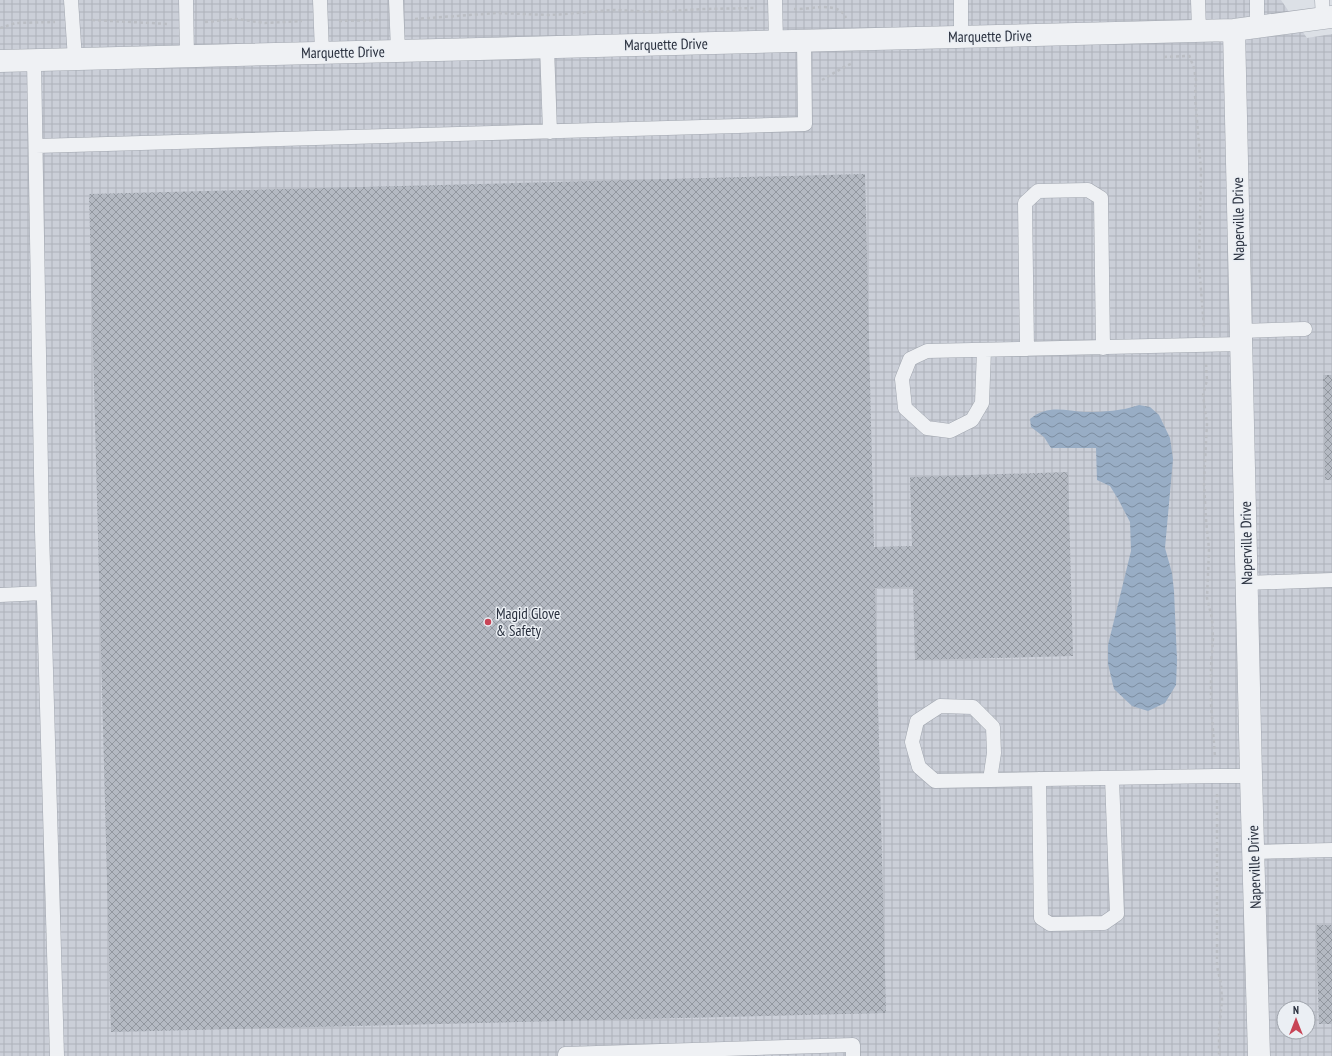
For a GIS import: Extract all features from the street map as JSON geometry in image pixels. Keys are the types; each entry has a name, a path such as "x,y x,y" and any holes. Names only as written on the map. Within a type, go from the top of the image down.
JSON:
{"street":[{"name":"Marquette Drive","path":"0,61 1234,30 1257,27 1326,12"},
{"name":"Naperville Drive","path":"1234,30 1246,583 1259,1056"}],"lane":[{"path":"72,0 75,59"},
{"path":"186,0 187,56"},
{"path":"320,0 322,53"},
{"path":"396,0 398,51"},
{"path":"961,0 961,37"},
{"path":"1198,0 1199,31"},
{"path":"1257,0 1257,27"},
{"path":"775,4 776,41"},
{"path":"36,146 805,124 804,41"},
{"path":"547,47 550,132"},
{"path":"34,60 44,593 57,1056"},
{"path":"1027,349 1025,203 1038,191 1081,190 1088,190 1101,198 1103,348"},
{"path":"984,350 982,403 972,420 950,431 927,428 905,408 902,379 910,359 927,351 1205,345 1241,338 1305,329"},
{"path":"1246,583 1332,580"},
{"path":"0,595 44,593"},
{"path":"990,780 994,753 993,727 973,707 940,706 917,720 912,742 919,767 935,781 1251,776"},
{"path":"1039,779 1041,918 1050,924 1104,923 1117,914 1112,778"},
{"path":"1253,852 1332,850"},
{"path":"565,1055 853,1045 853,1056"}],"path":[{"path":"0,28 16,23 98,20 186,23 237,18 265,23 397,20 497,13 550,15 614,10 658,12 775,4 799,10 823,4 833,5 841,9 845,14 853,39"},
{"path":"1189,56 1194,68 1196,80 1195,95 1200,171 1199,265 1207,380 1203,394 1207,423 1204,482 1206,520 1210,549 1207,598 1212,618 1213,638 1211,704 1217,802 1217,966 1221,984 1222,1000 1219,1030 1219,1056"}],"shaded area":[{"path":"0,0 1281,0 1307,38 1332,34 1332,1056 0,1056"}],"water":[{"path":"1139,405 1150,407 1159,415 1170,438 1173,459 1165,548 1172,573 1174,591 1177,660 1176,685 1165,703 1148,711 1132,706 1114,689 1108,664 1108,645 1131,551 1130,522 1110,486 1097,480 1096,448 1051,448 1044,437 1031,427 1030,419 1043,411 1050,410 1100,412 1119,410"}],"building":[{"name":"Magid Glove & Safety","path":"865,174 874,547 912,546 910,477 1068,472 1073,656 915,660 913,587 875,588 886,1013 111,1032 89,194"},
{"path":"1323,375 1332,375 1332,480 1325,480"},
{"path":"1316,925 1332,925 1332,1024 1319,1024"}],"place":[{"name":"Magid Glove & Safety","path":"488,622"}]}
